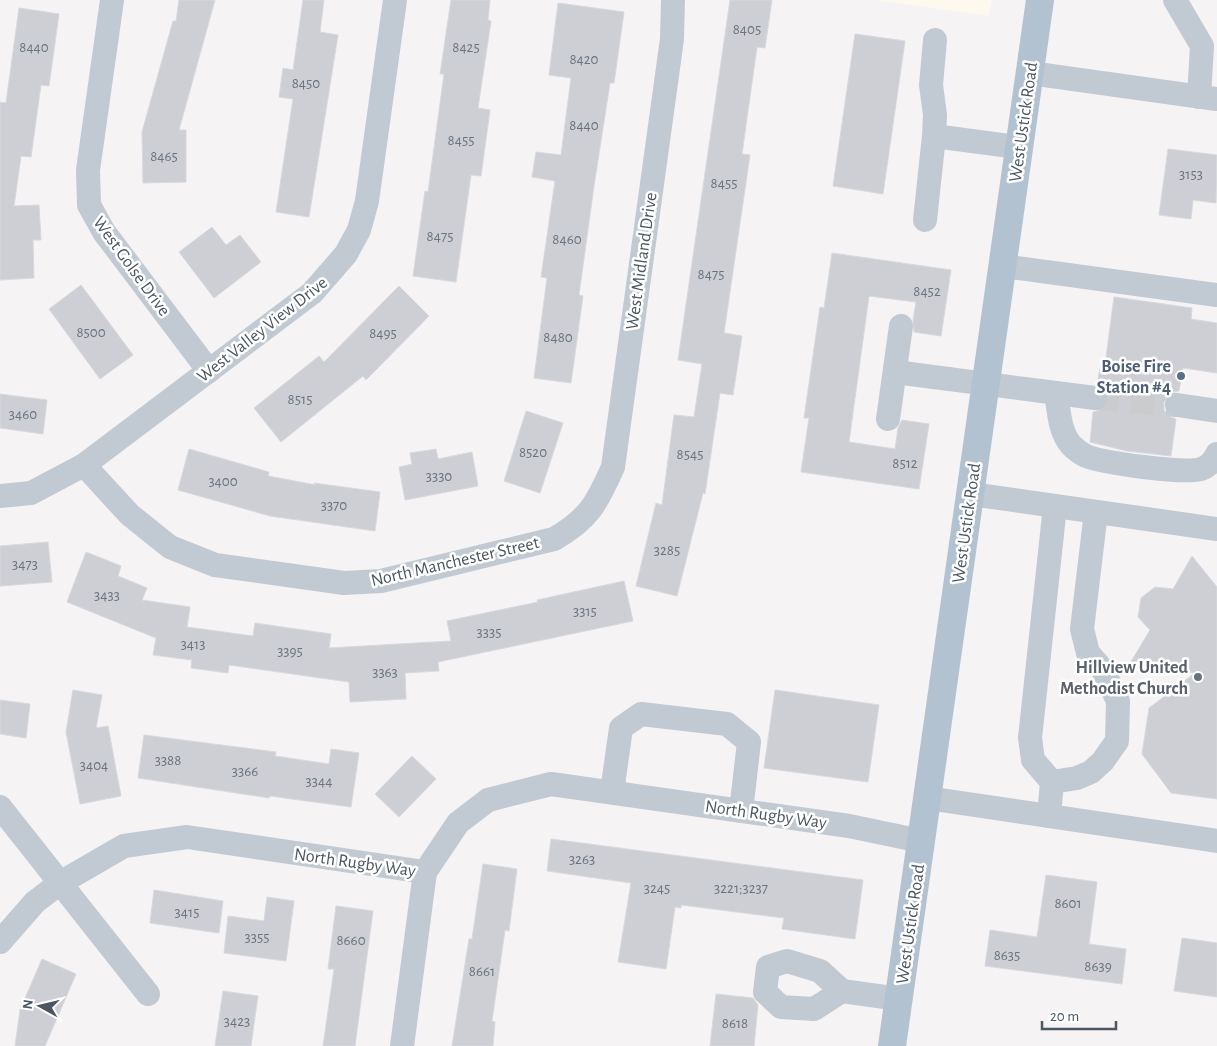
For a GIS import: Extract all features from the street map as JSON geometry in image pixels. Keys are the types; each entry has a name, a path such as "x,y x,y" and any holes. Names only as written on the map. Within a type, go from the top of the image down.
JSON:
{"main road":[{"name":"West Ustick Road","path":"892,1046 1040,0"}],"street":[{"name":"West Golse Drive","path":"112,0 88,170 89,205 104,232 209,371"},
{"name":"West Valley View Drive","path":"84,465 312,294 346,254 359,230 367,201 395,0"},
{"name":"West Midland Drive","path":"587,516 602,492 612,467 672,39 673,0"},
{"path":"1030,73 1208,98 1202,46 1174,0"},
{"path":"925,220 934,136 935,115 931,85 935,40"},
{"path":"934,136 1018,147"},
{"path":"1003,266 1217,295"},
{"path":"888,419 901,326"},
{"path":"895,372 1095,398"},
{"path":"1056,393 1063,430 1071,445 1085,456 1108,462 1178,469 1200,469 1214,461 1217,454"},
{"path":"1177,406 1217,411"},
{"name":"North Manchester Street","path":"84,465 130,515 170,547 215,565 344,583 381,581 554,539 587,516"},
{"path":"0,496 31,493 84,465"},
{"path":"971,494 1217,529"},
{"path":"1050,816 1052,782 1033,760 1030,738 1054,506"},
{"path":"1052,782 1078,778 1091,772 1103,762 1116,740 1118,701 1103,670 1088,653 1082,629 1096,512"},
{"path":"612,792 621,728 641,714 727,724 749,742 741,811"},
{"name":"North Rugby Way","path":"0,942 35,902 60,883 124,846 187,836 425,872 458,823 488,800 551,784 849,826 921,841"},
{"path":"927,798 1217,841"},
{"path":"0,807 148,994"},
{"path":"402,1046 425,872"},
{"path":"842,991 899,999"}],"shaded area":[{"path":"876,0 992,0 989,16"}],"building":[{"path":"179,0 215,0 179,130 186,130 186,182 143,183 142,132 173,21 176,21"},
{"path":"303,0 324,0 320,32 338,35 309,217 276,212 293,99 279,97 283,68 293,70"},
{"path":"451,0 490,0 488,20 491,21 478,108 490,110 481,176 471,175 456,282 413,276 425,191 428,192 444,74 440,74"},
{"path":"730,0 772,0 765,48 757,47 742,154 750,155 724,333 742,336 733,395 720,393 705,494 703,493 677,596 636,586 656,503 662,505 674,415 694,417 702,364 678,360"},
{"path":"558,3 624,12 614,83 610,83 594,186 579,295 583,296 571,383 534,378 547,278 541,277 555,181 532,177 536,152 561,155 571,78 549,75"},
{"path":"19,8 59,14 49,86 41,85 31,157 21,156 14,206 39,205 41,240 33,240 34,278 0,280 0,102 6,103"},
{"path":"855,34 905,41 883,194 833,186"},
{"path":"1168,149 1217,155 1216,203 1193,200 1191,219 1159,215"},
{"path":"212,227 226,245 240,235 261,262 214,298 179,252"},
{"path":"832,253 951,270 941,336 914,332 913,320 916,302 869,296 849,442 895,449 898,428 902,420 929,424 919,489 801,472 809,418 804,418 820,307 824,308"},
{"path":"81,285 133,355 100,379 49,309"},
{"path":"399,286 429,316 366,380 363,376 281,442 254,408 319,356 324,362"},
{"path":"1114,297 1192,308 1191,319 1217,323 1217,373 1183,368 1179,391 1172,392 1164,402 1164,410 1169,416 1176,419 1171,456 1127,451 1090,442 1093,412 1101,410 1109,400 1107,392 1097,384 1100,369 1105,365"},
{"path":"0,394 47,400 43,434 0,428"},
{"path":"526,411 563,423 540,493 504,481"},
{"path":"189,449 269,472 268,476 316,485 314,483 380,492 375,531 270,516 178,490"},
{"path":"436,449 438,459 472,452 478,486 405,500 399,467 412,464 410,453"},
{"path":"48,542 52,582 0,586 0,546"},
{"path":"86,552 121,566 118,576 147,588 142,600 190,607 187,627 253,636 255,623 331,634 329,648 451,641 447,621 538,602 537,600 624,581 633,621 438,662 439,671 405,673 406,699 350,702 349,682 229,665 228,673 191,668 192,660 153,655 156,638 67,602"},
{"name":"Hillview United Methodist Church","path":"1192,556 1217,587 1217,799 1171,793 1142,754 1149,708 1195,673 1129,665 1150,630 1138,617 1141,598 1155,587 1173,589"},
{"path":"73,690 102,695 96,728 108,726 121,796 80,804 66,732"},
{"path":"775,690 879,705 868,782 764,768"},
{"path":"0,700 30,704 26,738 0,734"},
{"path":"144,735 276,752 275,756 329,764 331,749 359,753 351,807 270,796 269,798 138,778"},
{"path":"412,756 436,779 399,817 375,794"},
{"path":"551,839 863,880 855,939 782,929 784,918 681,905 681,908 675,907 666,969 618,962 631,883 547,871"},
{"path":"483,864 517,869 509,931 505,930 492,1021 495,1022 493,1046 452,1046 469,939 472,939"},
{"path":"1046,875 1097,882 1089,944 1126,949 1122,984 985,966 990,930 1037,937"},
{"path":"154,890 223,901 219,933 150,923"},
{"path":"267,897 294,901 286,961 224,953 228,916 264,921"},
{"path":"336,906 373,911 355,1046 323,1046 334,969 328,969"},
{"path":"1182,938 1217,943 1217,997 1174,991"},
{"path":"42,959 76,974 45,1046 15,1046 20,1010"},
{"path":"223,991 258,996 251,1046 215,1046"},
{"path":"716,994 753,998 758,1005 754,1046 710,1046"}],"tunnel":[{"path":"1095,398 1177,405"}],"place":[{"name":"Boise Fire Station #4","path":"1181,376"},
{"name":"Hillview United Methodist Church","path":"1198,677"}]}
